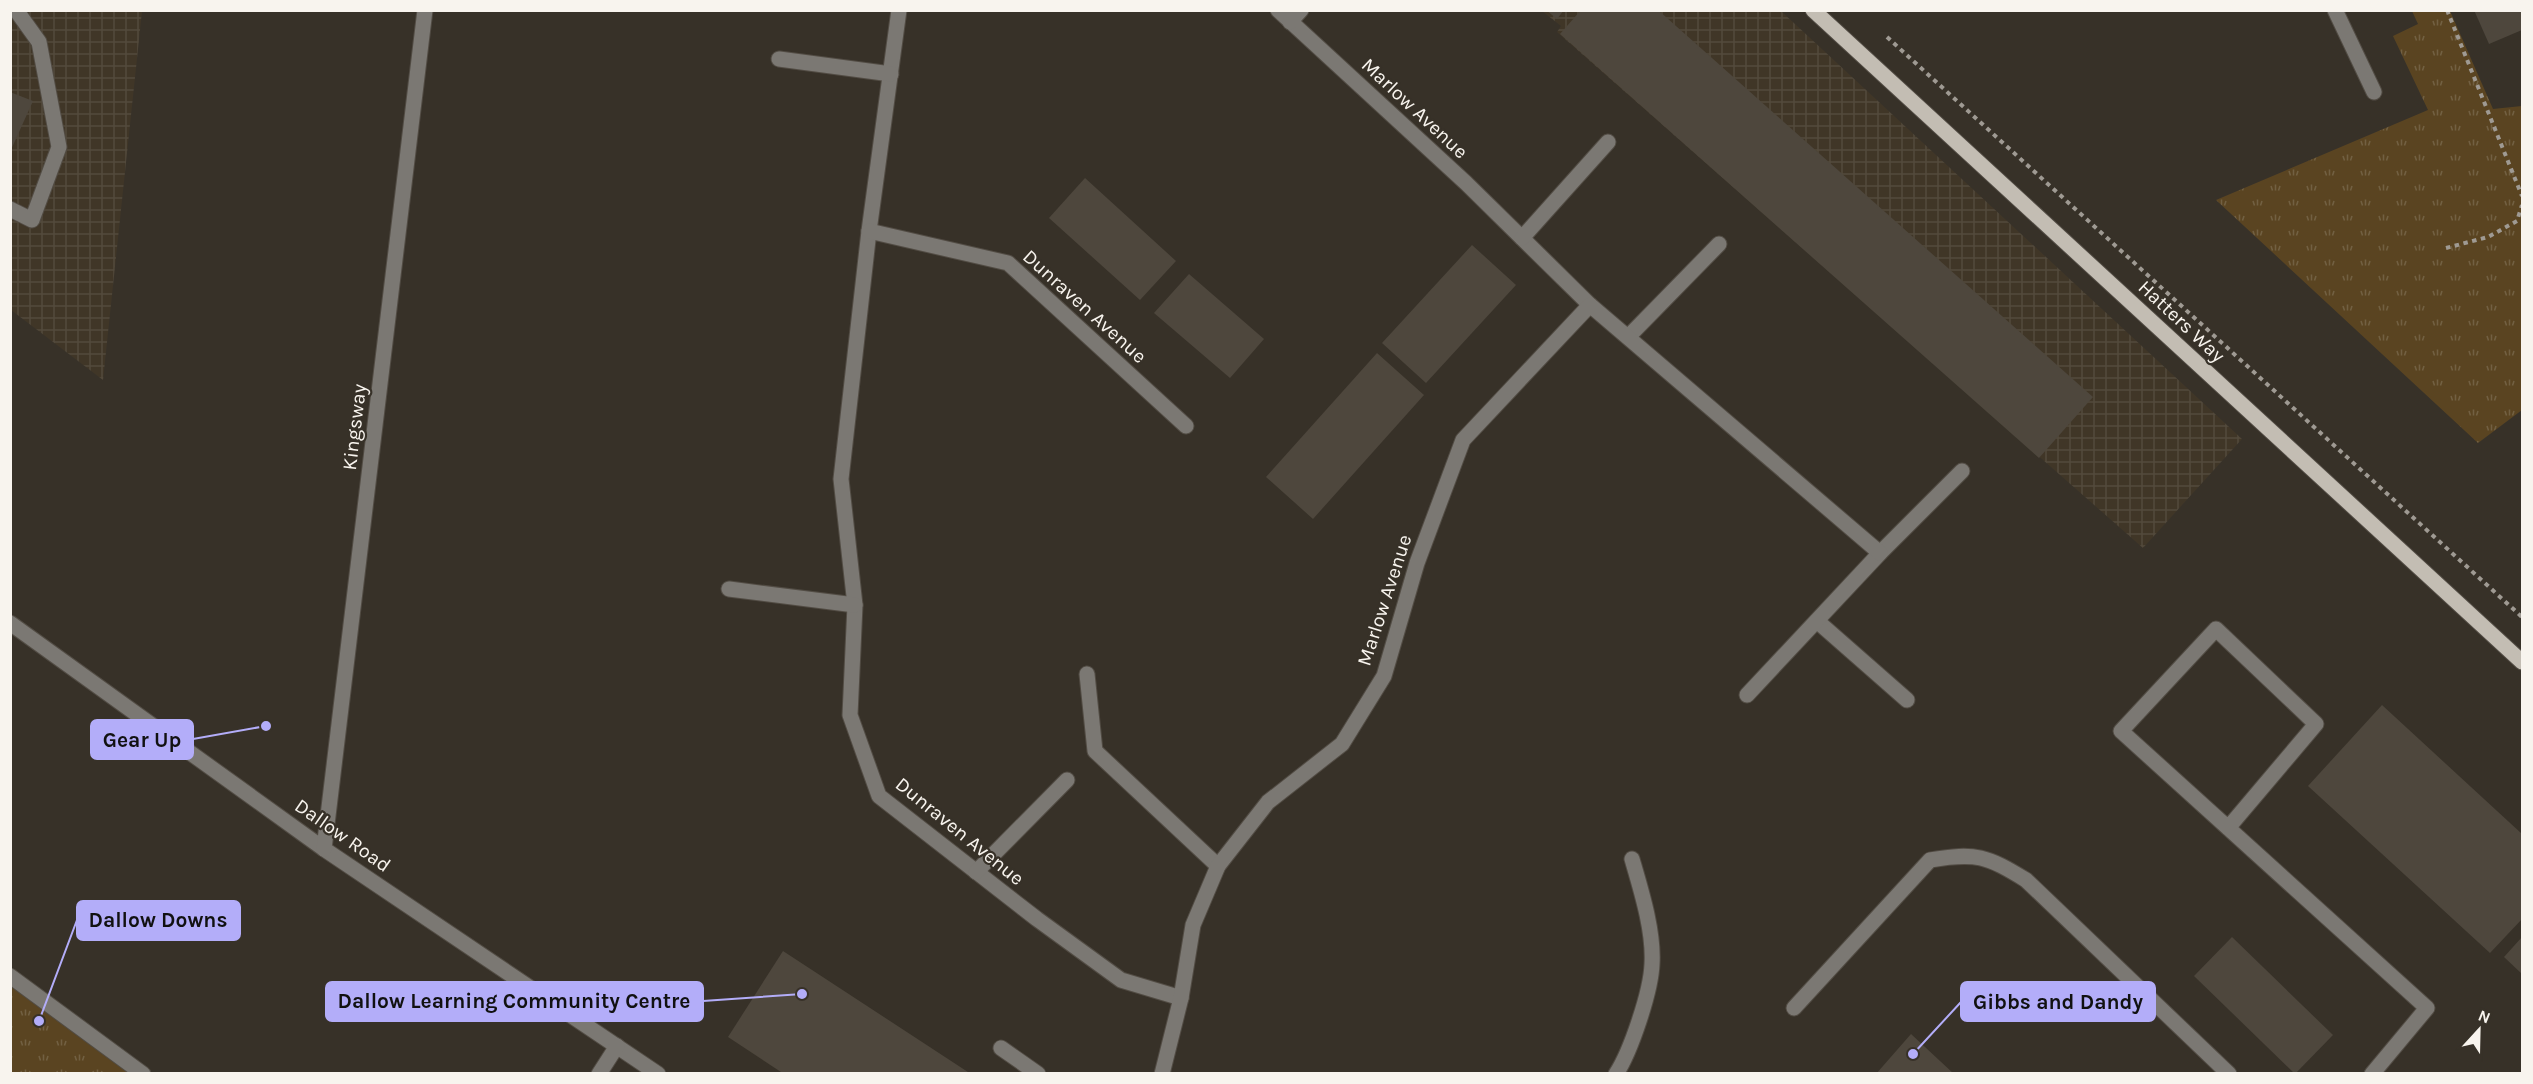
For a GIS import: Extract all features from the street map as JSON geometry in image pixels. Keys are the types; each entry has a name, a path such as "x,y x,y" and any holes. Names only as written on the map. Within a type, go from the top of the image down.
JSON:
{"main road":[{"name":"Hatters Way","path":"1813,10 2523,662"}],"street":[{"path":"10,209 32,220 59,147 39,42 16,10"},
{"name":"Kingsway","path":"324,849 425,10"},
{"name":"Dunraven Avenue","path":"899,10 869,231 841,479 855,605 850,715 879,796 1121,980 1180,998"},
{"name":"Marlow Avenue","path":"1278,10 1296,16 1590,305 1880,553"},
{"path":"2335,10 2374,92"},
{"path":"779,59 891,74"},
{"path":"1522,238 1608,142"},
{"name":"Dunraven Avenue","path":"869,231 1008,263 1186,426"},
{"path":"1628,337 1719,244"},
{"name":"Marlow Avenue","path":"1162,1074 1180,998 1193,925 1218,866 1269,802 1342,744 1384,676 1417,563 1463,440 1590,305"},
{"path":"1747,695 1880,553 1962,471"},
{"path":"729,589 855,605"},
{"path":"1817,621 1907,700"},
{"name":"Dallow Road","path":"10,623 324,849 658,1074"},
{"path":"2228,828 2316,724 2216,629 2121,731 2228,828 2427,1008 2372,1074"},
{"path":"1087,674 1095,751 1218,866"},
{"path":"976,872 1067,780"},
{"path":"1794,1008 1930,860 1962,855 1996,861 2026,880 2229,1074"},
{"path":"1616,1074 1640,1020 1652,964 1647,912 1632,859"},
{"path":"10,976 143,1074"},
{"path":"599,1074 617,1046"},
{"path":"1001,1048 1038,1074"}],"path":[{"path":"2447,10 2523,196"},
{"path":"1884,35 2523,617"},
{"path":"2446,248 2488,237 2517,221 2523,205"}],"shaded area":[{"path":"10,11 142,11 103,380 11,310"},
{"path":"1542,11 1781,11 2242,439 2143,548 1557,32 1561,26"}],"green space":[{"path":"2412,11 2450,11 2493,109 2522,106 2522,410 2478,443 2216,200 2428,110 2393,36 2418,24"},
{"path":"10,979 140,1073 11,1073"}],"building":[{"path":"1546,10 1564,10 1557,19"},
{"path":"1581,10 1658,10 2093,397 2039,458 1560,34"},
{"path":"2474,10 2522,10 2522,30 2489,44"},
{"path":"10,92 33,101 10,152"},
{"path":"1085,178 1176,261 1140,300 1049,218"},
{"path":"1472,245 1516,285 1426,383 1382,343"},
{"path":"1189,274 1264,339 1230,378 1154,313"},
{"path":"1377,353 1424,395 1313,519 1266,477"},
{"path":"2382,705 2522,834 2522,919 2490,953 2308,786"},
{"path":"2232,937 2333,1035 2295,1074 2194,976"},
{"path":"2522,937 2522,974 2504,957"},
{"path":"783,951 971,1074 784,1074 728,1037"},
{"path":"1911,1034 1954,1074 1876,1074"}],"place":[{"name":"Gear Up","path":"266,726"},
{"name":"Dallow Learning Community Centre","path":"802,994"},
{"name":"Dallow Downs","path":"39,1021"},
{"name":"Gibbs and Dandy","path":"1913,1054"}]}
